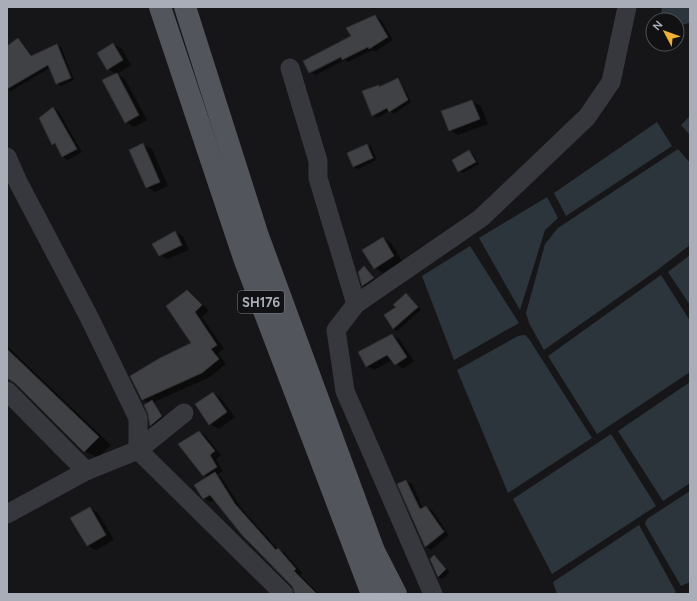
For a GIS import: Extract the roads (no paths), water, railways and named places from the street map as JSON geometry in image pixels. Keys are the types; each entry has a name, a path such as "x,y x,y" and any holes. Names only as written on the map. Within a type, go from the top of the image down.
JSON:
{"main road":[{"name":"SH176","path":"160,7 244,258 372,594"},
{"path":"185,7 258,236 374,551 396,594"}],"street":[{"path":"433,594 345,391 336,330 356,304 481,218 587,117 611,82 627,7"},
{"path":"290,68 318,162 318,178 356,304"},
{"path":"7,156 18,182 89,318 138,418 138,450 284,594"},
{"path":"7,391 86,471"},
{"path":"7,514 86,471 138,450 184,413"}]}
